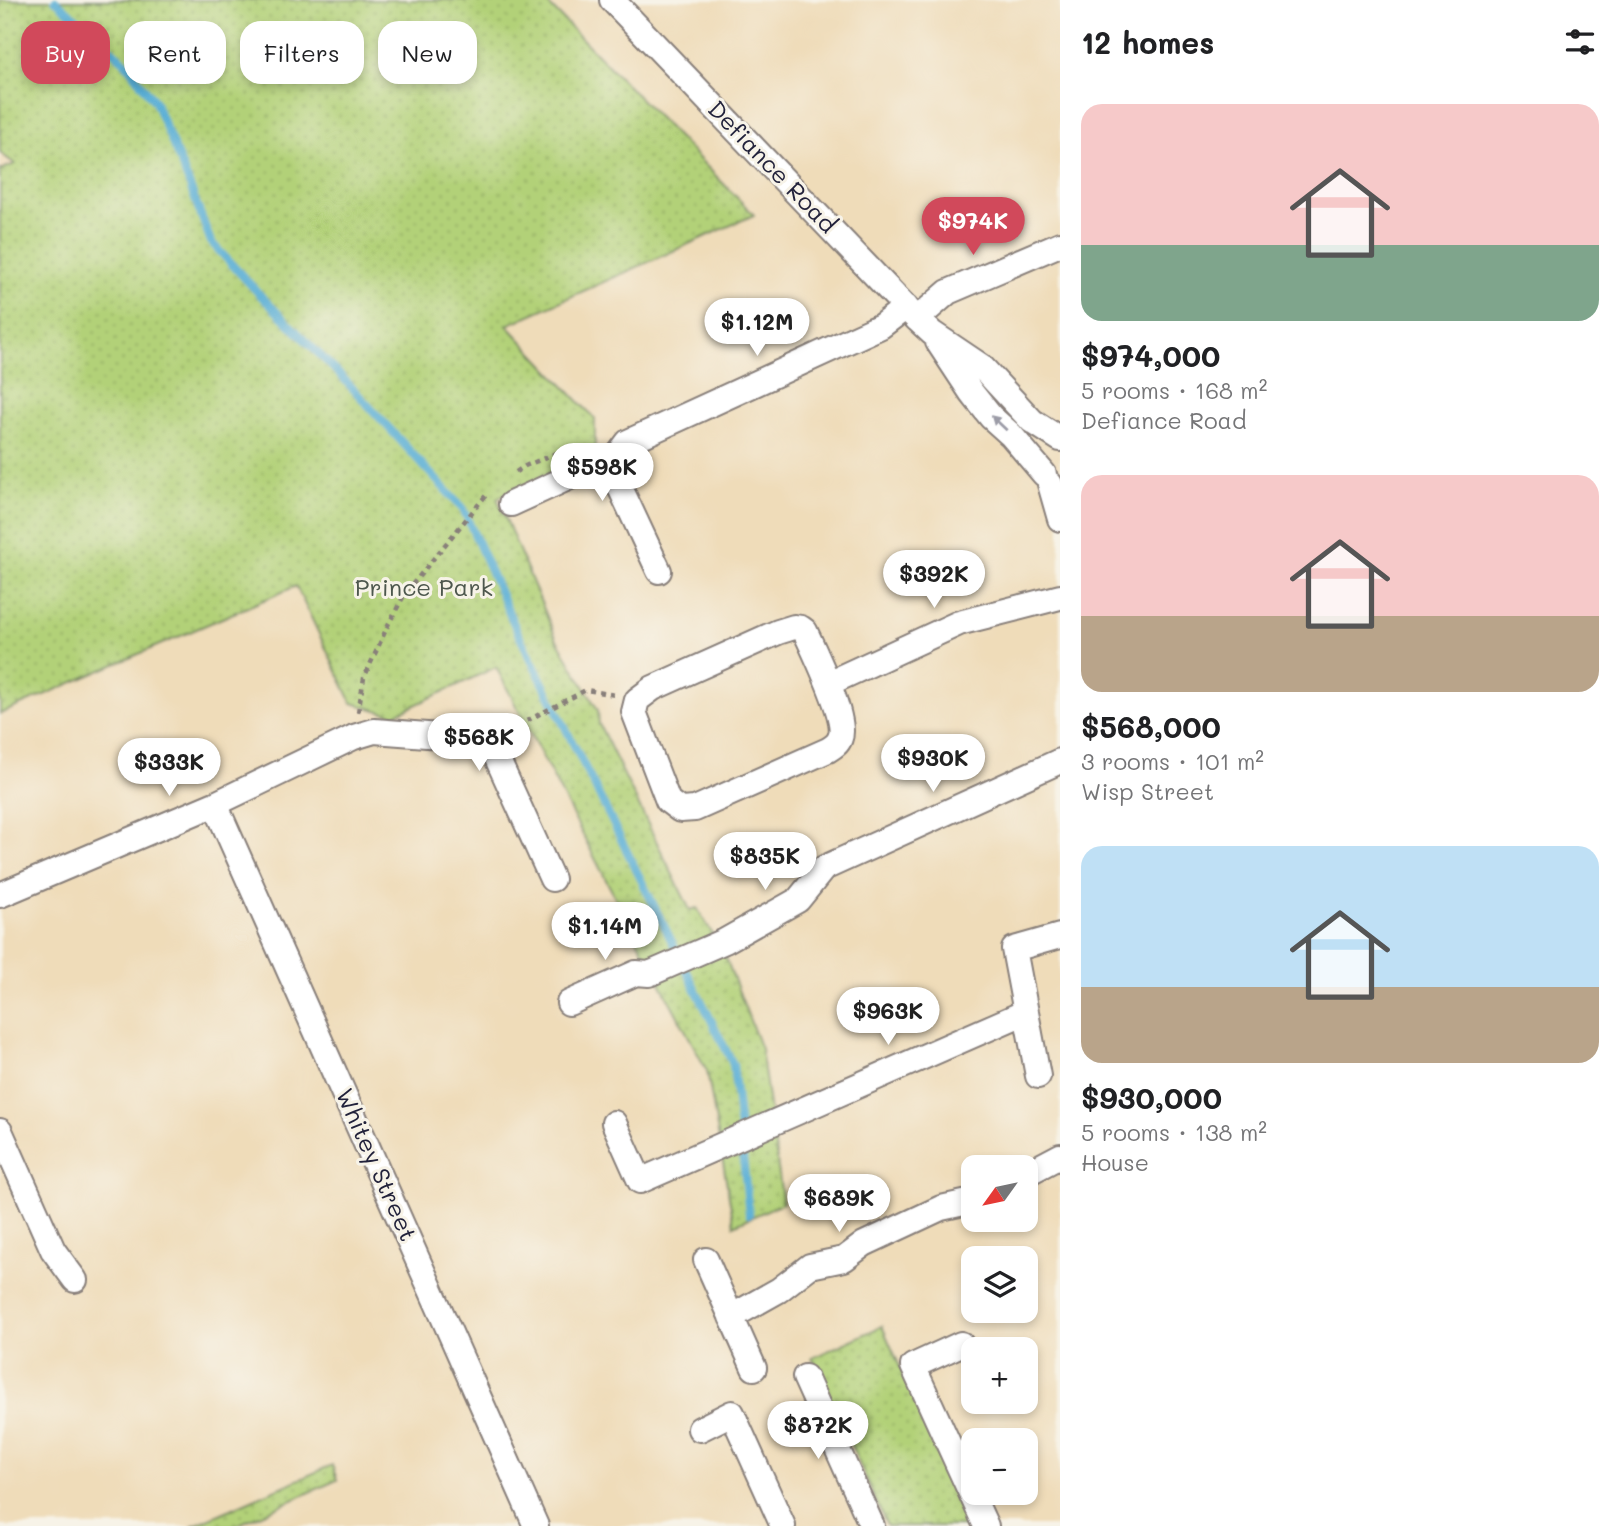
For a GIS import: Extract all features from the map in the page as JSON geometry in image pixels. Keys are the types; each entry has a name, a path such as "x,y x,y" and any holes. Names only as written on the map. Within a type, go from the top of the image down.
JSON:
{"street":[{"name":"Defiance Road","path":"612,0 919,320 991,417 1011,435 1051,483 1060,519"},
{"path":"610,466 628,442 881,326 919,320 948,292 1060,244"},
{"name":"Defiance Road","path":"919,320 981,366 1032,421 1060,439"},
{"path":"1051,483 1042,464 1044,454 1060,439"},
{"path":"502,496 596,465 610,466"},
{"path":"610,466 659,571"},
{"path":"829,683 959,623 1060,597"},
{"path":"794,627 806,631 829,683 842,727 841,737 828,750 695,809 680,810 668,801 634,712 637,700 653,688 794,627"},
{"path":"0,895 215,804 354,737 374,731 480,739 492,747 552,879"},
{"path":"569,1003 636,973 649,974 725,941 798,900 824,868 1060,761"},
{"name":"Whitey Street","path":"215,804 536,1526"},
{"path":"1038,1076 1014,949 1060,936"},
{"path":"614,1123 640,1181 1026,1012"},
{"path":"0,1131 53,1250 75,1280"},
{"path":"1038,1168 1060,1156"},
{"path":"731,1317 779,1290 810,1266 844,1259 864,1244 940,1208 961,1204"},
{"path":"706,1260 754,1368"},
{"path":"961,1344 913,1366 986,1526"},
{"path":"805,1377 872,1526"},
{"path":"700,1429 732,1413 783,1526"}],"path":[{"path":"354,737 364,678 389,622 406,592 445,545 502,496"},
{"path":"525,722 586,690"}],"green space":[{"name":"Prince Park","path":"0,0 544,0 754,215 507,325 595,419 595,451 497,498 556,638 598,710 599,724 690,910 697,908 724,953 761,1049 783,1203 734,1225 707,1071 496,667 394,715 352,703 296,586 0,714 0,170 15,164 0,153"},
{"path":"882,1326 970,1526 887,1526 812,1358"},
{"path":"332,1465 337,1480 235,1526 192,1526"}],"waterway":[{"path":"55,0 124,61 155,102 211,242 345,380 463,509 517,631 733,1064 749,1214"}]}
